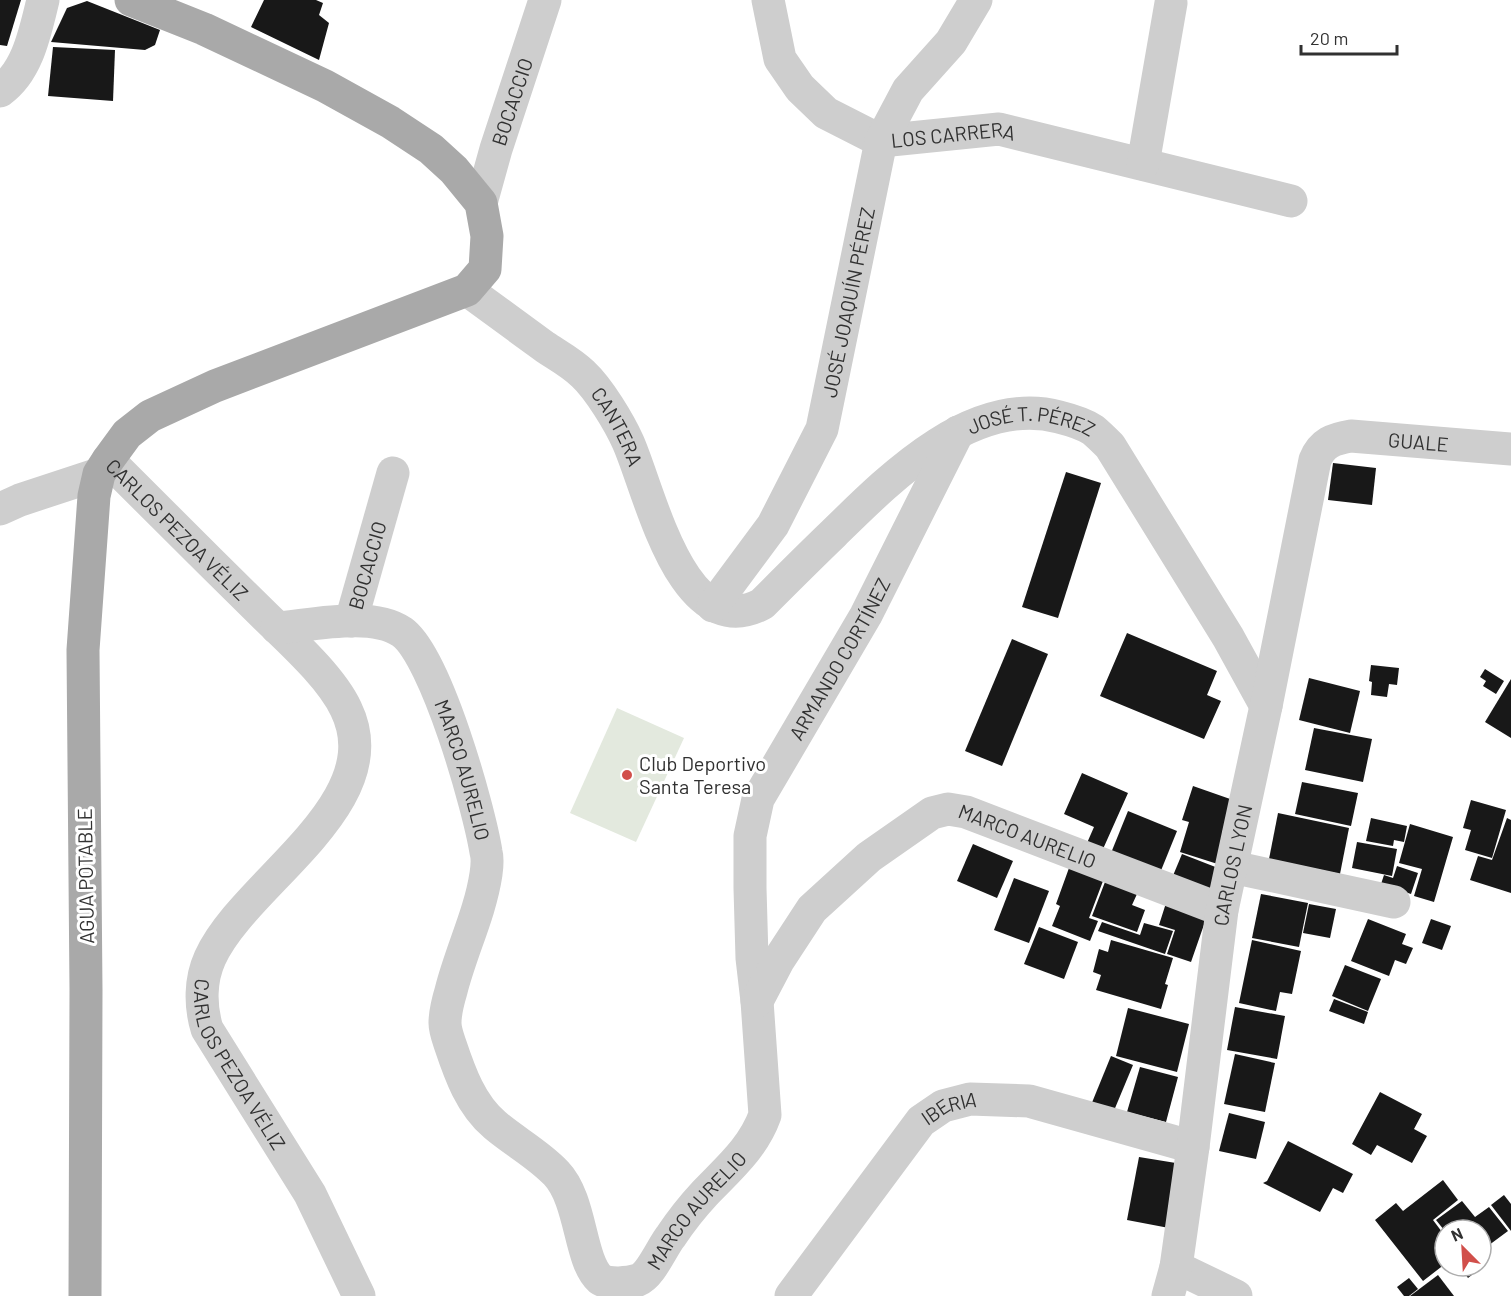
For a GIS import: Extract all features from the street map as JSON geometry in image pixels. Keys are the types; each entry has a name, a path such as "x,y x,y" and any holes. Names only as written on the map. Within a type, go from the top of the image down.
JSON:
{"main road":[{"path":"130,0 214,34 325,86 390,122 431,149 454,170 481,203 487,236 485,269 467,290"},
{"name":"CARLOS PEZOA VÉLIZ","path":"103,467 127,434 150,416 215,386 467,290"},
{"name":"AGUA POTABLE","path":"86,1296 83,650 94,496 103,467"}],"street":[{"path":"0,91 19,73 32,41 43,0"},
{"name":"BOCACCIO","path":"481,203 496,149 545,0"},
{"name":"LOS CARRERA","path":"768,0 780,59 800,88 826,113 881,141 999,129 1291,201"},
{"name":"JOSÉ JOAQUÍN PÉREZ","path":"713,606 773,525 822,429 881,141 908,90 951,42 976,0"},
{"path":"1143,164 1171,3"},
{"name":"CANTERA","path":"467,290 583,374 610,410 627,441 659,528 677,564 693,588 713,606"},
{"name":"JOSÉ T. PÉREZ","path":"713,606 733,612 748,611 762,604 872,495 916,458 958,432 983,421 1008,415 1032,413 1053,416 1074,421 1093,430 1110,446 1228,637 1266,706"},
{"name":"ARMANDO CORTÍNEZ","path":"757,1001 752,958 750,836 758,799 866,615 958,432"},
{"name":"GUALE","path":"1328,442 1351,436 1511,449"},
{"name":"CARLOS LYON","path":"1172,1282 1193,1147 1222,910 1266,706 1315,460 1319,451 1328,442"},
{"path":"0,509 103,467"},
{"name":"CARLOS PEZOA VÉLIZ","path":"103,467 277,628 328,681 346,708 355,730 355,763 334,808 301,848 229,926 209,959 201,992 202,1012 207,1029 310,1194 353,1294"},
{"name":"BOCACCIO","path":"351,621 393,473"},
{"name":"MARCO AURELIO","path":"277,628 351,621 384,624 401,632 412,642 436,685 467,776 487,855 478,909 456,973 445,1014 445,1026 462,1078 475,1102 492,1123 542,1160 559,1176 572,1201 593,1269 606,1283 639,1280 648,1272 687,1213 737,1161 759,1132 765,1115 757,1001 778,961 812,909 869,857 932,813 948,809 966,812 1222,910"},
{"path":"1232,867 1394,902"},
{"name":"IBERIA","path":"791,1296 921,1121 943,1106 970,1099 1029,1101 1193,1147"},
{"path":"1172,1282 1236,1296"}],"shaded area":[{"name":"Club Deportivo Santa Teresa","path":"617,708 684,738 636,842 570,813"}],"building":[{"path":"0,0 21,0 7,46 0,45"},
{"path":"264,0 316,0 323,3 319,15 329,23 319,60 251,27"},
{"path":"87,1 160,30 155,45 145,50 51,42 67,8"},
{"path":"53,47 115,50 113,101 48,96"},
{"path":"1333,463 1376,468 1372,505 1328,500"},
{"path":"1066,472 1101,483 1058,618 1022,607"},
{"path":"1127,633 1217,671 1207,695 1221,701 1204,739 1100,696"},
{"path":"1012,639 1048,654 1002,766 965,751"},
{"path":"1371,665 1399,668 1397,685 1389,684 1387,697 1371,695 1372,682 1369,681"},
{"path":"1485,669 1504,681 1496,694 1483,686 1486,681 1480,677"},
{"path":"1309,678 1360,691 1350,733 1299,720"},
{"path":"1511,679 1511,738 1485,722"},
{"path":"1314,728 1372,739 1363,782 1305,770"},
{"path":"1082,773 1128,793 1103,849 1087,843 1094,827 1064,814"},
{"path":"1302,782 1358,793 1351,826 1295,814"},
{"path":"1193,786 1233,800 1222,833 1236,838 1227,867 1180,852 1189,822 1182,820"},
{"path":"1471,800 1506,810 1492,858 1465,850 1471,830 1463,828"},
{"path":"1128,811 1177,831 1160,873 1111,853"},
{"path":"1278,813 1349,828 1340,874 1269,859"},
{"path":"1371,818 1407,826 1404,842 1394,840 1393,846 1366,841"},
{"path":"1507,818 1511,820 1511,893 1470,880 1478,856 1492,860"},
{"path":"1410,824 1453,837 1434,902 1414,896 1422,869 1399,863"},
{"path":"1357,842 1397,849 1392,876 1352,868"},
{"path":"973,844 1013,861 997,898 957,881"},
{"path":"1182,854 1218,868 1209,892 1172,878"},
{"path":"1397,866 1418,873 1411,894 1381,884 1384,875 1393,878"},
{"path":"1069,868 1103,881 1089,918 1098,921 1090,941 1052,926 1060,906 1056,904"},
{"path":"1014,878 1049,891 1029,943 994,930"},
{"path":"1105,882 1137,894 1132,905 1145,910 1137,932 1092,916"},
{"path":"1261,894 1308,903 1299,947 1252,938"},
{"path":"1166,903 1207,916 1191,962 1167,954 1175,930 1159,925"},
{"path":"1309,904 1336,909 1330,938 1303,933"},
{"path":"1368,919 1406,934 1402,944 1413,948 1406,964 1395,960 1389,976 1351,961"},
{"path":"1431,919 1451,926 1442,950 1422,943"},
{"path":"1102,922 1140,935 1144,923 1173,931 1165,954 1098,931"},
{"path":"1039,927 1078,942 1064,979 1024,964"},
{"path":"1111,940 1173,958 1165,984 1168,985 1161,1009 1096,990 1101,975 1093,972 1099,949 1108,952"},
{"path":"1252,940 1301,951 1292,994 1280,992 1276,1011 1239,1003"},
{"path":"1345,965 1381,979 1368,1011 1332,996"},
{"path":"1334,999 1368,1012 1364,1024 1329,1011"},
{"path":"1235,1007 1285,1016 1277,1059 1227,1050"},
{"path":"1128,1008 1189,1024 1177,1072 1116,1056"},
{"path":"1235,1054 1275,1063 1265,1112 1224,1104"},
{"path":"1111,1056 1133,1065 1113,1113 1091,1105"},
{"path":"1140,1067 1178,1077 1166,1122 1127,1112"},
{"path":"1380,1092 1422,1114 1414,1129 1427,1136 1412,1163 1377,1145 1371,1155 1352,1144"},
{"path":"1229,1113 1265,1122 1256,1159 1219,1151"},
{"path":"1288,1141 1353,1174 1343,1193 1333,1188 1320,1212 1263,1183 1267,1181"},
{"path":"1139,1157 1182,1164 1169,1228 1127,1220"},
{"path":"1443,1180 1458,1200 1433,1218 1433,1273 1423,1281 1375,1220 1396,1203 1403,1211"},
{"path":"1504,1195 1511,1204 1511,1231 1491,1205"},
{"path":"1462,1201 1475,1217 1489,1207 1508,1231 1493,1242 1493,1218 1439,1218"},
{"path":"1409,1278 1418,1289 1409,1296 1404,1296 1397,1287"},
{"path":"1434,1278 1440,1278 1454,1296 1410,1296"}],"place":[{"name":"Club Deportivo Santa Teresa","path":"627,775"}]}
